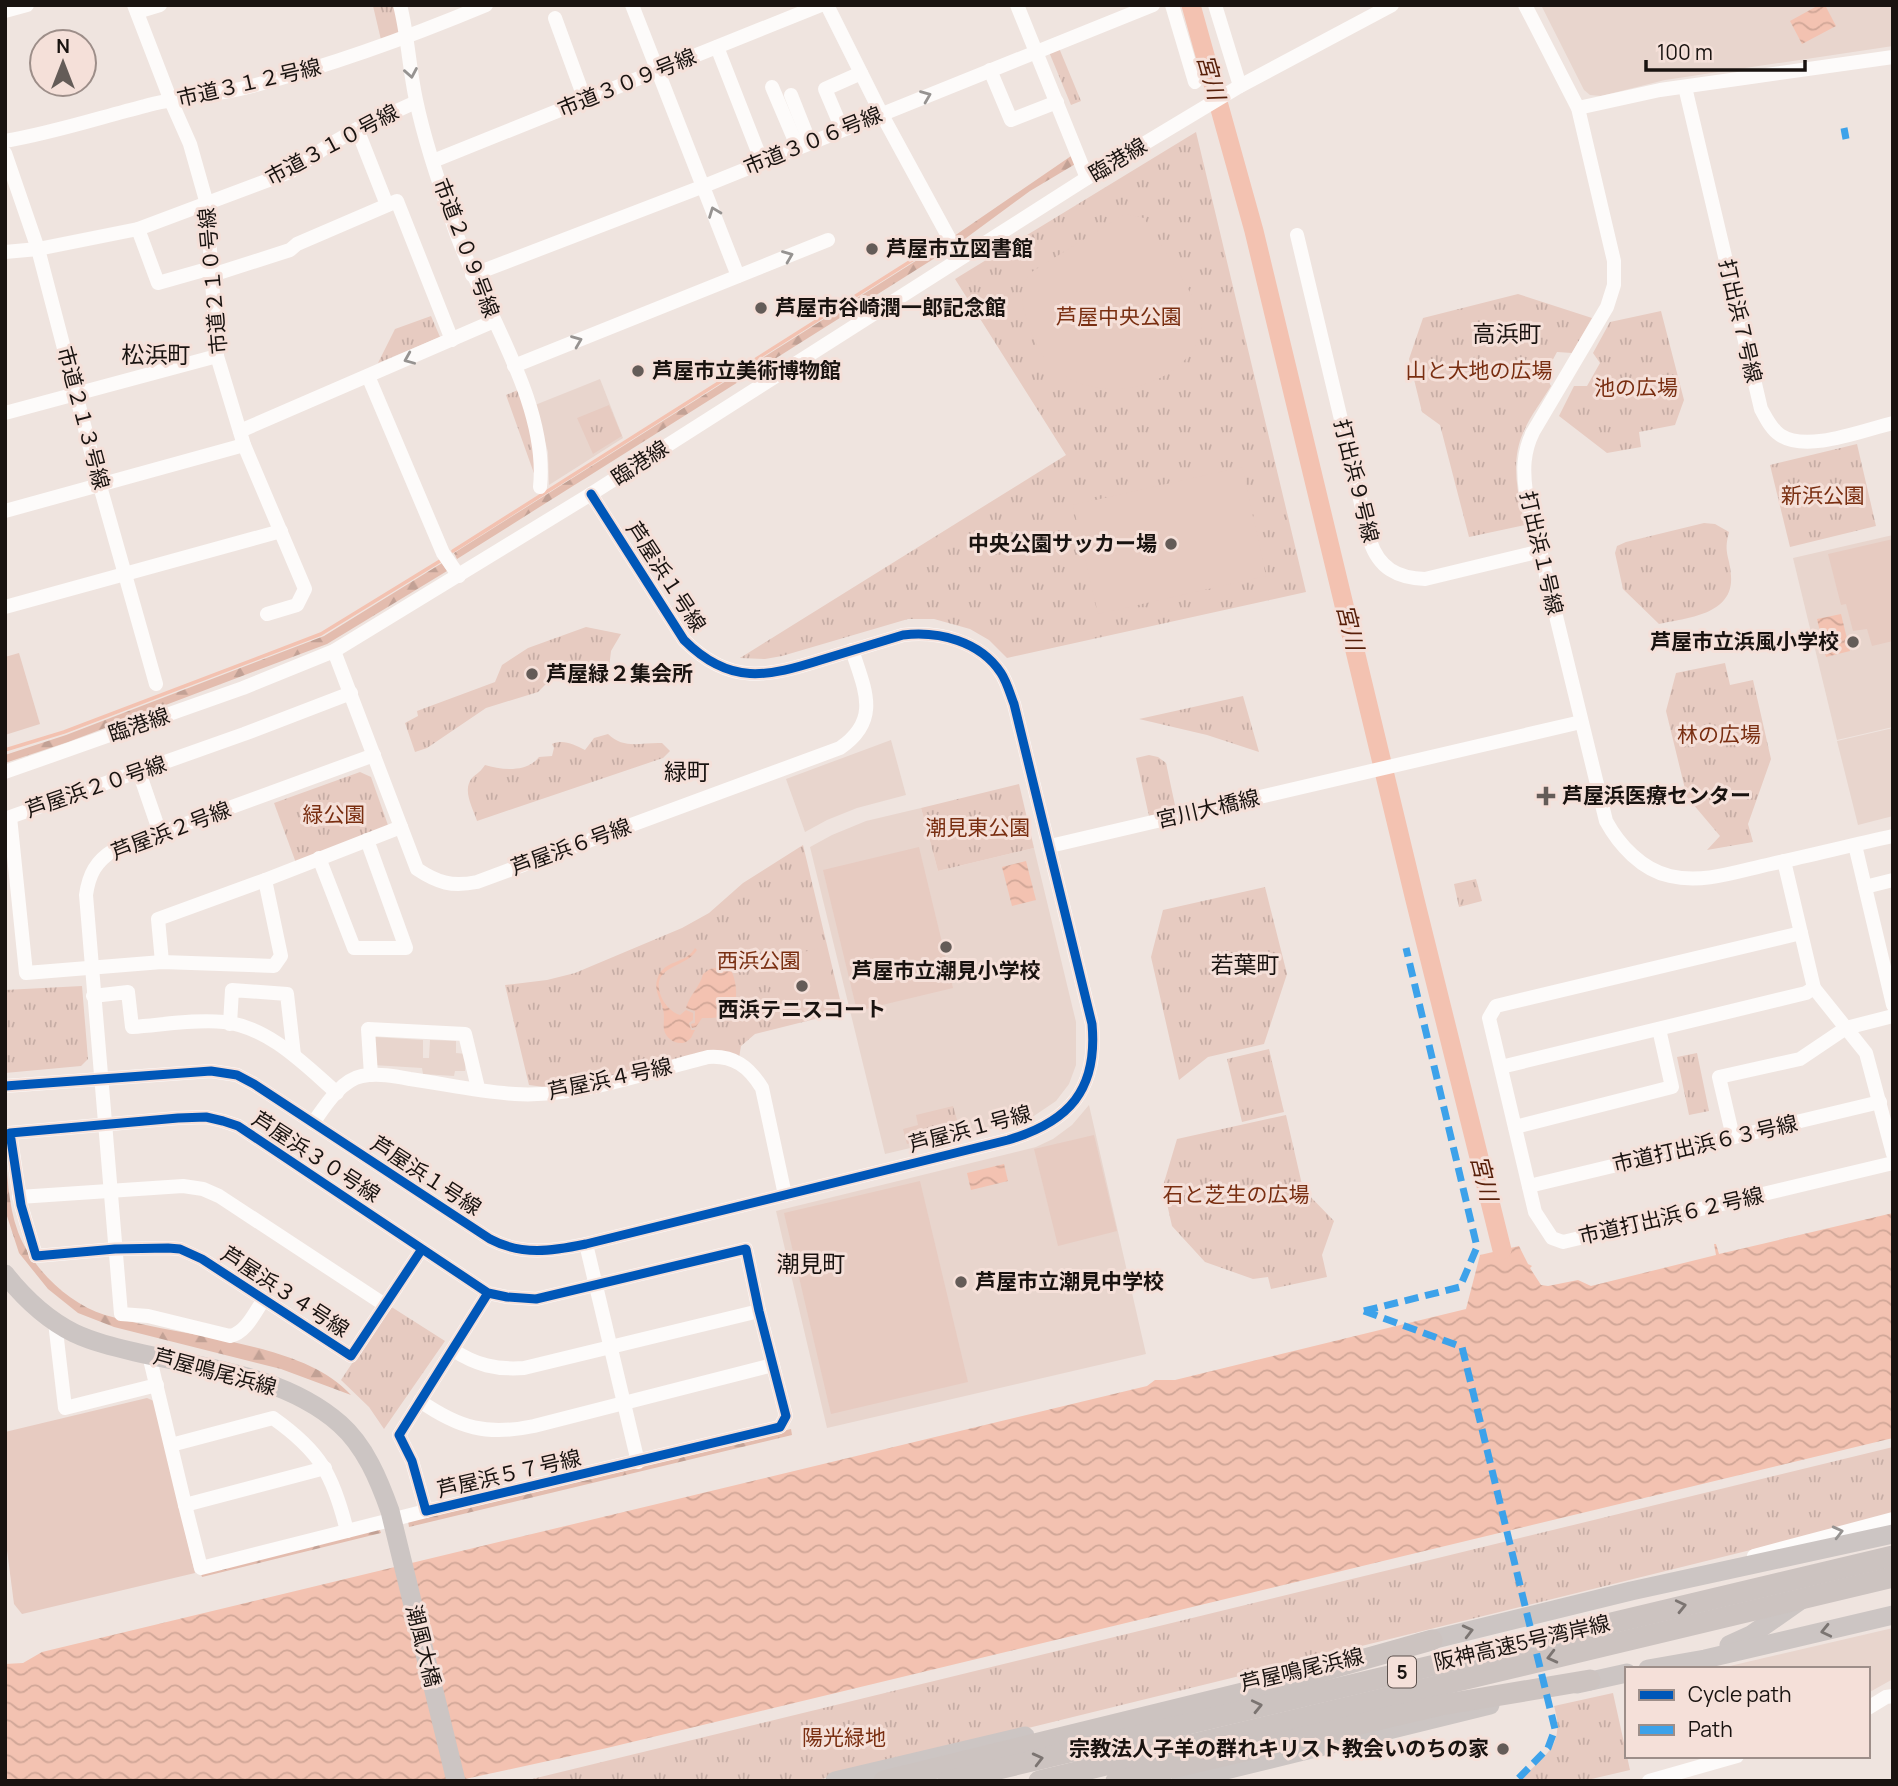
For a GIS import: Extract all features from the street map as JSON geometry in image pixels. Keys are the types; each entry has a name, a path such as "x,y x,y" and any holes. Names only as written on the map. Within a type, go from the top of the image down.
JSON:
{"highway":[{"name":"阪神高速5号湾岸線","path":"948,1781 1893,1556"},
{"name":"阪神高速5号湾岸線","path":"1039,1781 1893,1577"},
{"name":"5","path":"884,1781 1247,1692 1432,1640"},
{"name":"5","path":"1116,1781 1441,1705 1590,1680"}],"main road":[{"name":"芦屋鳴尾浜線","path":"5,1274 27,1300 55,1322 87,1338 264,1382 318,1407 341,1425 360,1447 374,1470 390,1511"},
{"name":"潮風大橋","path":"390,1511 456,1781"},
{"name":"芦屋鳴尾浜線","path":"844,1780 1631,1591 1893,1536"},
{"name":"芦屋鳴尾浜線","path":"1685,1661 1751,1635 1893,1536"},
{"name":"芦屋鳴尾浜線","path":"1657,1667 1705,1659 1893,1615"},
{"path":"1181,1781 1625,1673"}],"street":[{"path":"5,11 27,5"},
{"path":"135,9 160,5"},
{"name":"市道２０９号線","path":"400,5 416,102 433,161 472,275 514,366 533,416 541,446 540,487"},
{"name":"市道３１２号線","path":"5,141 28,138 148,105 241,89 331,64 406,38 486,5"},
{"path":"632,5 738,276"},
{"name":"市道３０９号線","path":"433,161 821,5"},
{"path":"827,5 881,113 960,258"},
{"path":"1017,5 1087,178"},
{"name":"市道３０６号線","path":"472,275 704,186 1153,5"},
{"path":"1172,5 1195,82"},
{"path":"1215,5 1237,88 1392,5"},
{"name":"打出浜１号線","path":"1525,5 1578,108 1612,250 1614,285 1607,307 1533,432 1525,450 1524,467 1526,493 1606,821 1622,845 1639,860 1667,876 1684,879 1718,876 1893,836"},
{"name":"市道２１０号線","path":"135,9 190,144 207,204 217,356 242,438 304,589 297,605 267,614"},
{"path":"555,18 585,100"},
{"path":"717,47 762,162"},
{"path":"1578,108 1685,87 1893,57"},
{"path":"990,70 1011,120 1057,102"},
{"path":"842,130 825,89 861,73"},
{"path":"772,87 804,145"},
{"name":"打出浜７号線","path":"1685,87 1761,409 1768,423 1779,435 1793,442 1811,443 1893,423"},
{"name":"臨港線","path":"5,772 243,688 334,651 591,494 1087,178 1237,88"},
{"path":"791,95 804,145"},
{"name":"市道３１０号線","path":"5,252 38,249 138,229 207,204 290,172 357,129 416,102"},
{"path":"357,129 387,205"},
{"name":"市道２１３号線","path":"5,153 38,249 100,486 156,684"},
{"path":"138,229 158,282 211,272 290,250 297,244 397,201 453,340"},
{"name":"打出浜９号線","path":"1297,234 1370,541 1380,562 1406,578 1425,579 1541,551"},
{"path":"514,366 828,240"},
{"path":"5,511 100,486 242,438 368,376 494,321"},
{"path":"5,413 217,356"},
{"path":"368,376 443,553 459,576"},
{"name":"芦屋浜１号線","path":"5,1086 211,1071 237,1075 504,1246 519,1250 554,1251 1031,1134 1046,1127 1072,1105 1088,1077 1092,1024 1014,704 1002,674 972,646 923,632 903,635 785,672 747,675 725,670 698,654 684,640 591,494"},
{"path":"5,607 281,531"},
{"name":"芦屋浜６号線","path":"334,651 417,869 433,880 447,885 463,885 828,754 852,740 863,726 867,699 852,650"},
{"name":"芦屋浜２０号線","path":"91,967 26,973 10,817 351,693"},
{"name":"宮川大橋線","path":"1049,846 1581,722"},
{"name":"芦屋浜２号線","path":"264,1299 247,1324 237,1334 230,1335 148,1316 121,1314 86,895 96,864 114,850 374,755"},
{"path":"139,772 160,833"},
{"path":"162,962 158,919 401,827"},
{"path":"319,858 354,948 406,948 367,840"},
{"path":"1855,845 1865,887 1886,946 1893,1005"},
{"path":"1784,861 1814,988 1870,1060 1893,1154"},
{"path":"91,967 162,962 274,966 281,956 265,880"},
{"path":"1865,887 1893,880"},
{"name":"市道打出浜６２号線","path":"1801,933 1496,1006 1489,1018 1535,1212 1552,1238 1563,1242 1893,1163"},
{"path":"1501,1067 1806,993 1814,988"},
{"path":"230,1024 232,990 287,994 294,1055"},
{"path":"93,996 128,992 132,1027 195,1022 230,1024 270,1039 294,1055 337,1093"},
{"path":"1733,1137 1719,1077 1800,1059 1846,1028 1893,1016"},
{"path":"313,1123 350,1080 371,1075 368,1029 465,1034 478,1088"},
{"path":"1515,1127 1672,1087 1659,1029"},
{"name":"芦屋浜４号線","path":"371,1075 513,1094 563,1093 708,1057 723,1056 741,1063 762,1088 785,1195"},
{"name":"市道打出浜６３号線","path":"1529,1186 1880,1102"},
{"name":"芦屋浜３０号線","path":"19,1197 10,1133 206,1117 238,1126 488,1293"},
{"path":"19,1197 183,1186 212,1192 385,1305"},
{"name":"芦屋浜３４号線","path":"19,1197 36,1256 115,1249 180,1249 202,1259 351,1356 422,1249"},
{"path":"586,1244 638,1462"},
{"name":"芦屋浜５７号線","path":"420,1401 399,1435 412,1461 426,1511 780,1427 786,1416 746,1249 596,1284"},
{"path":"596,1284 536,1299 488,1293 420,1401 458,1423 478,1430 503,1431 773,1365"},
{"path":"453,1350 477,1364 508,1369 524,1368 759,1311"},
{"path":"55,1322 65,1408 157,1385"},
{"path":"149,1355 201,1568 426,1511"},
{"path":"171,1445 273,1418 304,1442 325,1468 337,1494 347,1531"},
{"path":"186,1505 325,1468"},
{"path":"1631,1591 1893,1519"},
{"path":"1870,1706 1893,1696"},
{"path":"1649,1781 1730,1758"}],"shaded area":[{"path":"1541,5 1893,5 1893,46 1665,80 1601,96 1590,95 1584,90"},
{"path":"600,379 623,438 549,485 548,452 535,405"},
{"name":"芦屋市立浜風小学校","path":"1893,535 1893,727 1837,740 1793,558"},
{"path":"1893,728 1893,816 1858,825 1837,741"},
{"path":"891,740 906,795 857,808 805,832 786,779"},
{"name":"芦屋市立潮見小学校","path":"921,808 938,871 1034,848 1076,1022 1076,1065 1069,1084 1056,1101 1028,1120 885,1154 810,847 866,821"},
{"path":"375,1037 423,1040 423,1058 429,1058 430,1040 456,1041 456,1053 466,1054 465,1071 455,1071 454,1076 423,1074 422,1068 373,1065"},
{"name":"芦屋市立潮見中学校","path":"1089,1105 1146,1354 827,1428 776,1211 1036,1147 1072,1125"},
{"path":"1893,1628 1893,1679 1870,1692 1870,1667 1726,1667"}],"green space":[{"path":"393,5 403,33 382,44 373,6"},
{"path":"1059,48 1081,101 1071,105 1049,52"},
{"name":"芦屋中央公園","path":"1196,132 1306,592 1007,658 989,640 970,629 934,619 908,619 782,656 765,659 740,658 1066,455 955,279"},
{"path":"1074,154 1077,163 1030,191 962,241 457,559 454,553 944,243"},
{"path":"1125,214 1144,218 1198,309 1201,334 1190,354 1176,368 1160,378 1121,389 1101,388 1081,384 1063,375 1048,362 1034,340 1022,302 1022,291 1033,271"},
{"name":"山と大地の広場","path":"1518,294 1592,318 1572,353 1557,352 1545,374 1551,386 1529,421 1519,444 1516,479 1525,525 1469,537 1440,425 1422,412 1409,359 1423,318"},
{"name":"池の広場","path":"1661,311 1684,400 1675,425 1639,432 1641,447 1607,453 1559,416 1574,386 1587,386 1600,363 1593,353 1610,322"},
{"path":"431,316 440,337 378,363 395,329"},
{"path":"518,390 534,433 536,479 506,395"},
{"path":"609,405 622,436 593,454 577,418"},
{"name":"新浜公園","path":"1857,444 1876,526 1790,547 1770,465"},
{"name":"中央公園サッカー場","path":"1242,467 1266,576 1098,614 1073,505"},
{"path":"1704,523 1715,524 1729,532 1727,550 1730,589 1717,607 1694,616 1659,624 1623,589 1615,553 1617,546"},
{"path":"1893,539 1893,641 1872,646 1867,629 1853,631 1846,604 1841,605 1828,554"},
{"path":"442,563 447,571 327,644 68,742 5,763 5,755 66,735 324,636"},
{"path":"586,627 621,634 611,651 609,668 567,671 555,675 538,692 486,708 427,748 415,752 405,723 418,716 417,711 495,682 502,665 528,648"},
{"path":"19,653 40,724 5,735 5,657"},
{"name":"林の広場","path":"1725,663 1730,685 1753,680 1771,759 1748,824 1753,842 1707,850 1720,836 1687,797 1666,711 1676,673"},
{"path":"1243,696 1259,752 1207,735 1139,719"},
{"path":"608,734 627,744 662,743 670,751 663,758 477,821 469,799 468,787 473,777 485,765 506,769 521,768 539,757 552,756 552,744 565,742 585,750 594,738"},
{"path":"1149,755 1166,763 1176,810 1149,816 1136,758"},
{"name":"緑公園","path":"360,772 371,777 389,828 296,863 274,803"},
{"name":"潮見東公園","path":"1019,784 1034,848 938,871 921,808"},
{"name":"西浜公園","path":"803,845 843,1012 755,1034 741,1046 739,1058 560,1089 529,1085 505,985 547,980 575,973 682,928 709,913 743,883"},
{"path":"919,847 953,988 857,1011 823,870"},
{"path":"1476,879 1482,901 1459,907 1454,884"},
{"path":"1265,887 1287,974 1264,1044 1208,1057 1179,1080 1151,957 1163,910"},
{"name":"西浜テニスコート","path":"825,947 840,1011 780,1025 764,961"},
{"path":"82,986 88,1059 81,1066 5,1073 5,990"},
{"path":"1269,1049 1284,1112 1242,1122 1227,1059"},
{"path":"1697,1053 1709,1111 1689,1115 1677,1057"},
{"path":"953,1106 960,1130 907,1144 903,1129 918,1125 916,1115"},
{"name":"石と芝生の広場","path":"1286,1115 1303,1189 1334,1221 1322,1255 1327,1277 1271,1289 1268,1277 1253,1279 1205,1262 1172,1226 1163,1186 1177,1139"},
{"path":"1094,1135 1117,1231 1058,1246 1034,1149"},
{"path":"5,1142 10,1199 18,1232 32,1258 64,1293 105,1315 286,1356 321,1372 351,1395 281,1369 114,1327 78,1313 48,1289 19,1253 5,1210"},
{"path":"920,1181 968,1382 831,1414 784,1213"},
{"path":"390,1306 445,1341 384,1429 369,1407 341,1380"},
{"path":"147,1398 154,1401 195,1573 22,1614 14,1604 5,1535 5,1432"},
{"path":"791,1429 792,1435 409,1527 408,1521"},
{"name":"陽光緑地","path":"1893,1447 1893,1515 813,1781 524,1781"},
{"path":"379,1527 381,1533 202,1577 200,1571"},
{"path":"1613,1693 1625,1758 1627,1758 1630,1770 1583,1781 1520,1781 1555,1741 1557,1720 1554,1706"}],"water":[{"path":"1819,5 1825,5 1836,26 1802,44 1790,21"},
{"path":"1841,614 1850,651 1826,657 1817,619"},
{"path":"1026,861 1036,900 1012,906 1002,867"},
{"path":"695,948 697,950 692,956 670,968 660,979 662,999 666,1005 680,1015 686,1010 693,1013 693,1020 689,1023 691,1030 695,1030 690,1039 679,1043 668,1037 664,1030 664,1012 657,981 665,968 686,957"},
{"path":"722,967 732,972 734,978 734,1004 727,1014 702,1018 696,1027 692,1028 695,1011 686,1008 690,999 703,974 710,969"},
{"path":"1004,1164 1008,1181 971,1190 967,1173"},
{"path":"1893,1213 1893,1438 607,1748 456,1781 5,1781 5,1664 23,1663 42,1652 1147,1386 1155,1380 1175,1380 1466,1309 1480,1255 1519,1246 1541,1285 1578,1280 1591,1286 1716,1255 1714,1244 1719,1254"}],"waterway":[{"name":"宮川","path":"1191,5 1254,231 1502,1250"},
{"path":"453,551 944,240"},
{"path":"5,750 64,732 321,634 440,561"}],"marked path":[{"path":"1844,128 1846,139"},
{"path":"1364,1311 1460,1287 1477,1247 1406,948"},
{"path":"1364,1311 1462,1347 1555,1729 1548,1748 1516,1781"}],"cycle path":[{"path":"5,1086 211,1071 237,1075 490,1239 525,1250 561,1249 586,1244 1008,1140 1048,1124 1063,1113 1084,1085 1090,1067 1092,1024 1014,704 1001,673 982,653 958,640 917,634 903,635 804,665 767,673 750,674 717,665 684,640 591,494"},
{"path":"422,1249 351,1356 202,1259 180,1249 115,1249 36,1256 21,1205 10,1133 178,1118 206,1117 223,1121 238,1126 488,1293 507,1297 536,1299 746,1249 786,1416 780,1427 426,1511 412,1461 399,1435 488,1293"}],"place":[{"name":"芦屋市立図書館","path":"872,249"},
{"name":"芦屋市谷崎潤一郎記念館","path":"761,308"},
{"name":"芦屋市立美術博物館","path":"638,371"},
{"name":"中央公園サッカー場","path":"1171,544"},
{"name":"芦屋市立浜風小学校","path":"1853,642"},
{"name":"芦屋緑２集会所","path":"532,674"},
{"name":"芦屋浜医療センター","path":"1546,796"},
{"name":"芦屋市立潮見小学校","path":"946,947"},
{"name":"西浜テニスコート","path":"802,986"},
{"name":"芦屋市立潮見中学校","path":"961,1282"},
{"name":"宗教法人子羊の群れキリスト教会いのちの家","path":"1503,1749"}],"district":[{"name":"高浜町","path":"1507,334"},
{"name":"松浜町","path":"156,355"},
{"name":"緑町","path":"687,772"},
{"name":"若葉町","path":"1245,965"},
{"name":"潮見町","path":"811,1264"}]}
